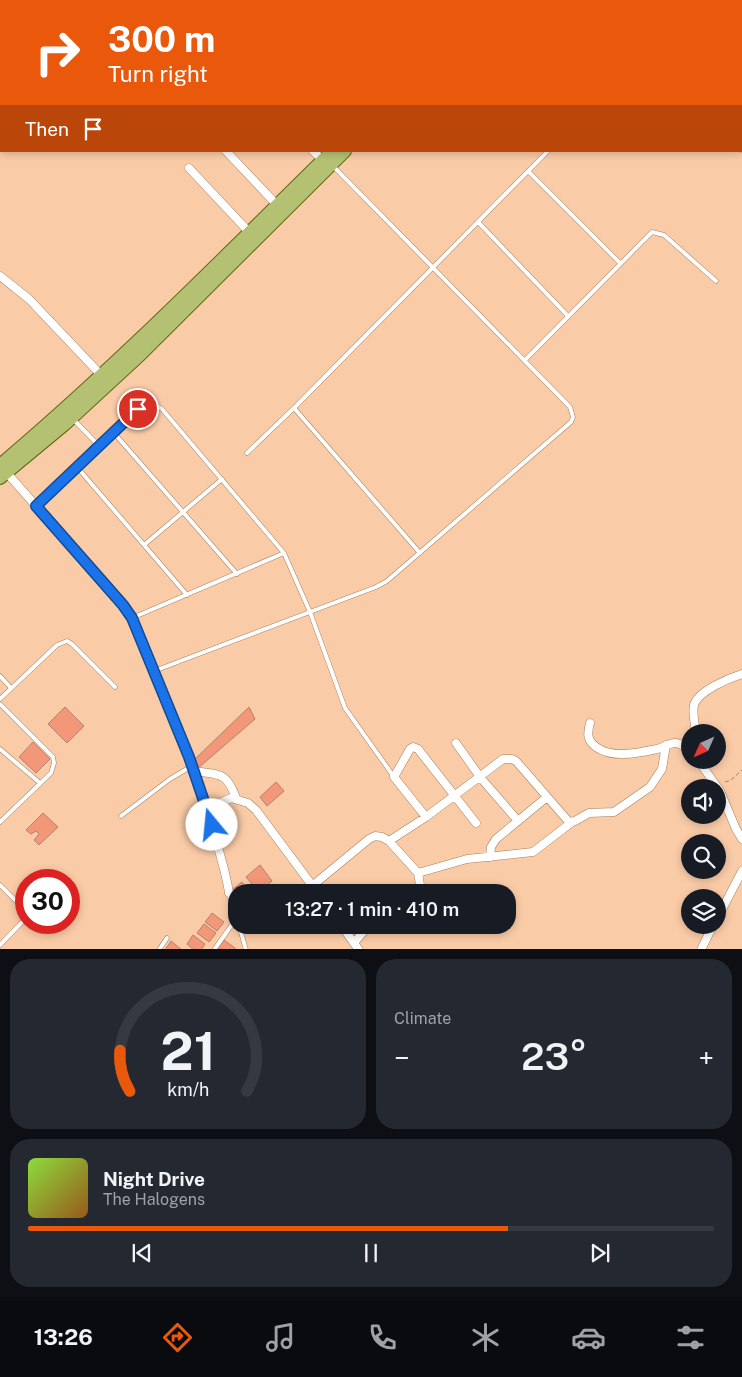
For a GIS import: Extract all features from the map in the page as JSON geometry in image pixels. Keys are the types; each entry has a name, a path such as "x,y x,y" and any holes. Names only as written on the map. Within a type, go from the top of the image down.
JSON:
{"main road":[{"path":"2,472 277,205 328,159 343,152"},
{"path":"2,472 72,418 141,354 328,159"}],"street":[{"path":"227,152 277,205"},
{"path":"315,152 328,159"},
{"path":"189,168 249,232"},
{"path":"0,276 29,299 102,376"},
{"path":"2,472 36,506 123,605 132,618 193,768 207,809 228,887"},
{"path":"695,724 694,705 697,699 706,691 742,674"},
{"path":"590,723 587,732 591,743 609,754 659,749 676,743 681,746"},
{"path":"456,742 480,777 518,821"},
{"path":"418,873 462,860 533,852 572,822 588,813 614,812 650,787 662,769 666,745"},
{"path":"426,817 394,777 410,748 416,747 476,823"},
{"path":"389,841 426,817 503,760 512,759 516,760 567,820 572,822"},
{"path":"193,768 224,777 230,783 236,798"},
{"path":"705,769 712,779"},
{"path":"490,857 492,843 548,797"},
{"path":"207,809 228,799 236,798 248,803 256,810 311,884"},
{"path":"726,804 742,839"},
{"path":"314,884 375,836 389,841 418,873 420,884"},
{"path":"726,902 742,871"},
{"path":"348,934 358,949"},
{"path":"354,942 361,934"},
{"path":"701,949 709,934"}],"lane":[{"path":"247,452 294,408 547,152"},
{"path":"154,672 376,587 387,581 571,422 574,417 570,406 328,159"},
{"path":"528,171 620,263"},
{"path":"478,222 568,316"},
{"path":"525,360 652,232 664,235 716,281"},
{"path":"36,506 144,405 158,406 284,553 310,612 348,714 394,777"},
{"path":"294,408 420,553"},
{"path":"72,418 99,446"},
{"path":"114,433 237,574"},
{"path":"77,467 187,595"},
{"path":"144,545 222,479"},
{"path":"132,618 284,553"},
{"path":"0,699 57,645 67,641 115,687"},
{"path":"0,676 11,688"},
{"path":"0,704 52,758 54,763 51,773 0,822"},
{"path":"0,749 40,783"},
{"path":"122,816 170,779 193,768"},
{"path":"0,885 15,900"},
{"path":"0,945 15,929"},
{"path":"215,949 228,930"},
{"path":"242,934 246,949"},
{"path":"160,949 167,938"}],"path":[{"path":"726,782 742,770"}],"building":[{"path":"65,707 84,726 67,743 48,724"},
{"path":"249,707 255,719 197,769 195,759"},
{"path":"33,742 50,759 36,773 19,757"},
{"path":"276,782 284,791 267,806 260,797"},
{"path":"43,813 58,827 39,845 34,840 39,834 36,831 31,834 26,830"},
{"path":"260,865 272,881 268,884 252,884 246,877"},
{"path":"212,913 224,922 217,931 205,922"},
{"path":"204,924 216,933 209,942 197,933"},
{"path":"193,935 205,944 202,949 193,949 187,944"},
{"path":"224,940 235,948 235,949 217,949"},
{"path":"171,941 181,949 166,949"}],"route":[{"path":"138,409 36,506 123,605 132,618 189,757 212,825"}]}
